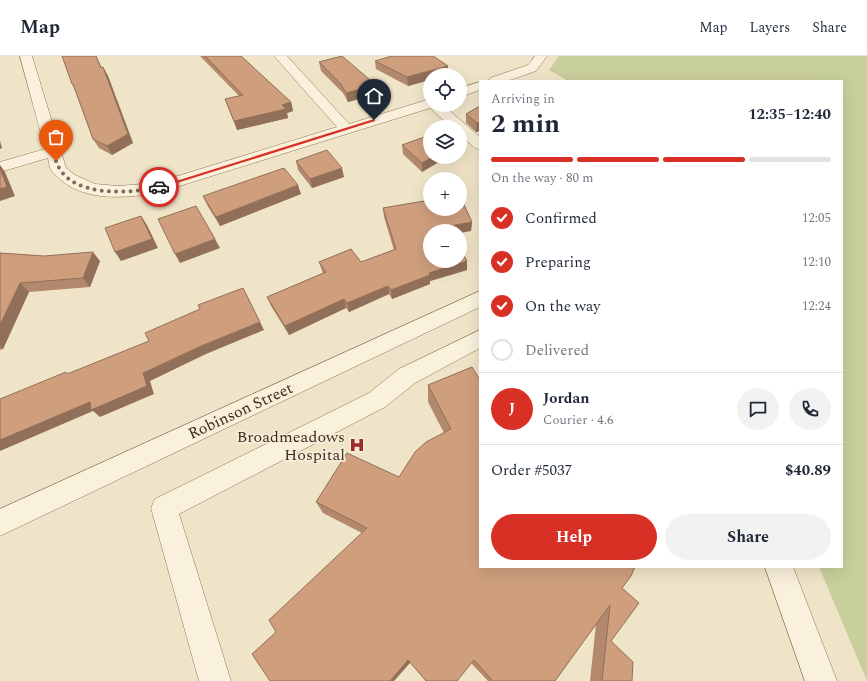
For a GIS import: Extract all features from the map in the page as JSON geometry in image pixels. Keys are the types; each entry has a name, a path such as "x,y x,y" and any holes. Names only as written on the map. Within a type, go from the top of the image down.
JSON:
{"street":[{"path":"26,56 59,170 76,184 113,192 157,188 423,105"},
{"path":"280,56 346,129"},
{"path":"498,80 532,68 541,56"},
{"path":"467,91 479,86"},
{"path":"443,112 452,120"},
{"path":"467,133 479,144"},
{"path":"0,167 53,152"},
{"name":"Robinson Street","path":"0,523 479,298"},
{"path":"215,681 164,508 377,400 407,376 479,339"},
{"path":"779,568 821,681"}],"green space":[{"path":"559,56 867,56 867,681 819,568 843,568 843,80 566,80 549,70"}],"building":[{"path":"62,56 96,56 101,68 103,67 128,134 107,146 93,139"},
{"path":"205,56 241,56 291,102 282,105 286,109 234,121 225,99 243,95"},
{"path":"342,56 376,85 346,93 341,84 319,62"},
{"path":"392,56 433,56 448,66 441,68 423,68 423,73 407,77 375,61"},
{"path":"479,107 479,122 477,123 466,114"},
{"path":"423,138 423,162 422,163 402,145"},
{"path":"327,150 342,168 310,179 296,161"},
{"path":"0,168 7,187 0,189"},
{"path":"284,168 298,185 216,217 203,196"},
{"path":"423,201 423,216 467,216 467,211 472,222 461,224 423,224 423,268 445,268 429,273 430,275 391,290 388,286 347,303 344,299 285,326 267,297 326,272 319,262 351,249 361,262 396,249 383,208"},
{"path":"196,206 215,239 175,254 158,219"},
{"path":"141,216 152,239 115,252 105,228"},
{"path":"93,252 83,278 20,283 0,325 0,253 44,256"},
{"path":"243,288 260,322 201,346 143,373 147,386 91,410 90,402 0,440 0,399 66,372 67,374 149,341 145,333 200,309 198,305"},
{"path":"472,367 479,378 479,568 635,568 631,576 622,588 639,603 611,641 633,662 632,681 602,681 610,605 555,681 493,681 474,660 457,681 426,681 408,660 390,681 270,681 252,654 276,632 269,620 367,528 316,502 347,453 399,477 415,452 426,442 451,429 428,385"}],"way so far":[{"path":"56,161 59,170 65,176 76,184 94,189 113,192 136,191 159,187"}],"place":[{"name":"Broadmeadows Hospital","path":"357,445"}],"route":[{"path":"159,187 374,120"}]}
